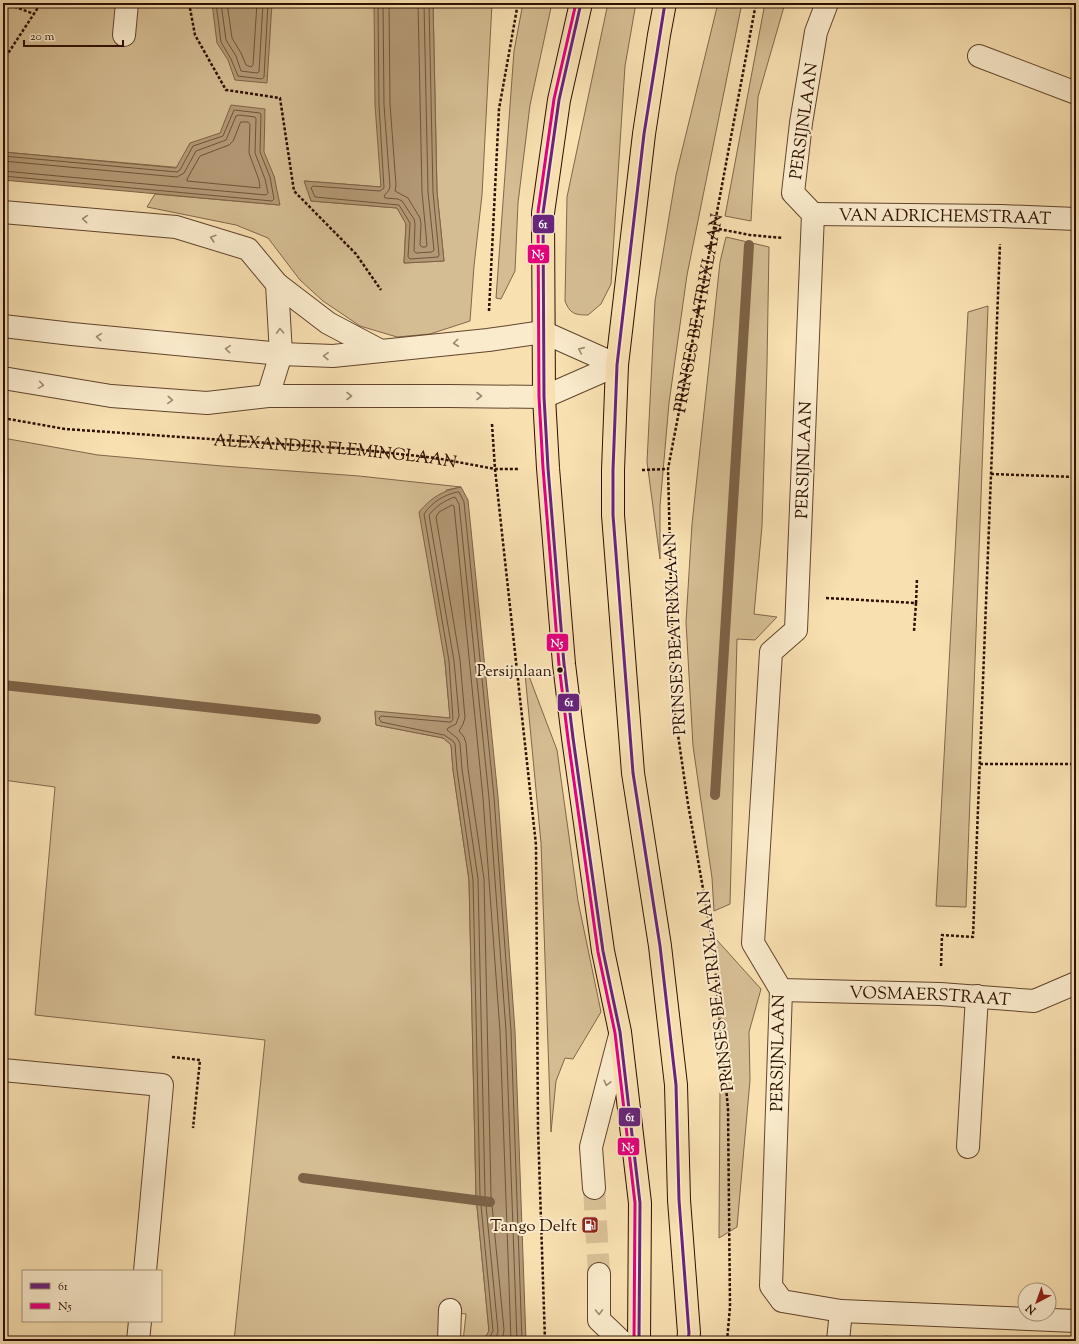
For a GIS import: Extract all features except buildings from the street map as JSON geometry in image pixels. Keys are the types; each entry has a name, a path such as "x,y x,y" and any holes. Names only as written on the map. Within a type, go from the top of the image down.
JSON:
{"main road":[{"path":"581,3 559,100 543,213 544,397 548,468 564,664 603,951 620,1032 640,1203 639,1341"},
{"path":"665,3 644,134 617,365 612,515 633,773 660,946 676,1085 679,1200 688,1341"}],"street":[{"path":"124,35 127,3"},
{"name":"PERSIJNLAAN","path":"827,3 816,32 801,123 793,193 813,214 798,596 796,630 771,652 753,943 781,990 770,1286 782,1301 841,1311 1076,1321"},
{"path":"979,56 1076,93"},
{"path":"3,212 176,227 248,249 277,284 328,323 381,351"},
{"name":"VAN ADRICHEMSTRAAT","path":"813,214 1001,216 1076,219"},
{"path":"268,396 281,354 277,284"},
{"path":"3,326 281,354 332,356 488,340 543,332 617,365"},
{"path":"3,378 111,396 207,403 268,396 544,397 617,365"},
{"name":"VOSMAERSTRAAT","path":"781,990 940,994 1034,1001 1076,983"},
{"path":"968,1147 977,996"},
{"path":"594,1188 591,1147 620,1032"},
{"path":"3,1070 162,1085 145,1270"},
{"path":"599,1274 599,1320 621,1341"},
{"path":"449,1341 450,1310"},
{"path":"838,1341 841,1311"},
{"path":"138,1341 140,1322"}],"path":[{"path":"5,3 34,14"},
{"path":"3,61 41,3"},
{"path":"189,3 195,36 226,90 280,98 294,191 356,254 381,290"},
{"path":"488,340 499,109 518,3"},
{"name":"PRINSES BEATRIXLAAN","path":"727,1341 730,1307 728,1109 713,945 688,804 674,707 668,469 756,3"},
{"path":"940,994 942,935 973,937 1001,216"},
{"path":"714,228 750,234 812,240"},
{"path":"490,396 495,469 536,845 538,1129 545,1341"},
{"name":"ALEXANDER FLEMINGLAAN","path":"3,418 65,429 354,449 436,458 495,469 548,468"},
{"path":"613,470 668,469"},
{"path":"991,474 1076,477"},
{"path":"914,631 917,578"},
{"path":"798,596 916,603"},
{"path":"980,764 1076,764"}],"shaded area":[{"path":"3,3 385,3 381,187 305,181 311,201 397,208 406,223 404,263 444,261 437,192 433,3 492,3 482,195 474,266 470,321 430,334 397,337 360,326 323,301 300,280 268,238 236,225 147,207 155,194 279,205 274,176 3,152"},
{"path":"523,3 552,3 530,105 518,203 515,271 501,299 496,298 514,51"},
{"path":"608,3 636,3 625,66 611,284 601,304 588,315 580,315 571,311 565,301 567,197"},
{"path":"718,3 742,3 687,275 669,403 660,506 660,559 647,462 655,301 676,175"},
{"path":"765,3 785,3 758,97 751,221 725,216"},
{"path":"726,237 769,247 762,526 754,614 777,617 755,640 737,639 730,904 714,911 712,878 693,746 686,622 692,524 720,262"},
{"path":"988,306 966,907 936,906 968,312"},
{"path":"3,438 98,455 359,476 461,487 446,490 445,662 450,718 375,712 376,725 443,738 451,744 453,770 469,880 476,1196 489,1331 483,1341 463,1341 466,1314 444,1312 441,1341 234,1341 265,1040 35,1015 55,787 3,780"},
{"path":"524,663 557,750 578,901 601,1012 573,1059 565,1058 556,1081 551,1132 541,843"},
{"path":"716,939 761,989 749,1032 750,1080 737,1227 719,1238 720,1086 718,966"},
{"path":"885,1336 893,1337 1005,1341 884,1341"}],"water":[{"path":"212,3 272,3 267,83 235,80 228,60 217,43"},
{"path":"374,3 433,3 437,192 444,261 404,263 406,224 397,208 311,201 304,181 381,187 375,105"},
{"path":"231,105 265,109 264,152 274,176 280,205 3,180 3,152 176,168 190,143 220,133"},
{"path":"461,487 468,500 498,797 515,1031 526,1341 483,1341 489,1331 476,1196 469,880 453,770 451,745 443,738 376,725 375,711 450,718 445,662 419,512 428,502 438,495 448,490"}],"waterway":[{"path":"715,795 749,245"},
{"path":"3,685 316,719"},
{"path":"303,1178 490,1202"}],"tunnel":[{"path":"594,1188 599,1274"}],"transit line":[{"name":"N5","path":"576,3 554,99 538,212 539,397 543,468 559,665 598,952 615,1033 635,1203 634,1341"},
{"name":"61","path":"581,3 559,100 543,213 544,397 548,468 564,664 603,951 620,1032 640,1203 639,1341"},
{"name":"61","path":"665,3 644,134 617,365 613,515 633,773 660,946 676,1085 679,1200 689,1333 688,1341"}],"place":[{"name":"Persijnlaan","path":"560,670"},
{"name":"Tango Delft","path":"590,1225"}]}
